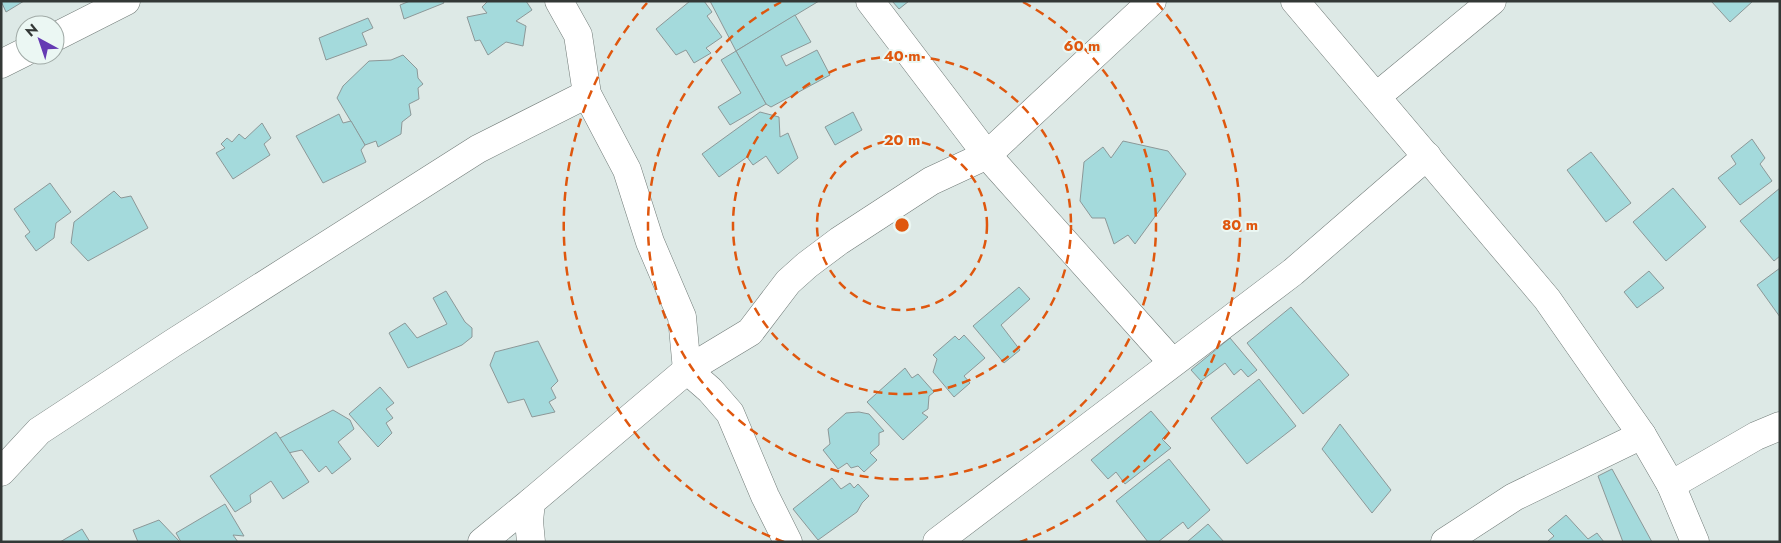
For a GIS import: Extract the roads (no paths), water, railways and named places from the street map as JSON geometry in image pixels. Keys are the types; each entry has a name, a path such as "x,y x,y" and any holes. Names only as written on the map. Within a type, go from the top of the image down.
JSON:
{"street":[{"path":"65,32 126,1"},
{"path":"559,1 578,35 587,94 627,170 650,242 682,317 687,370 710,390 730,414 764,496 788,542"},
{"path":"870,1 987,154 1172,362"},
{"path":"482,542 687,370 750,332 788,282 839,241 931,181 987,154 1152,1"},
{"path":"1296,1 1547,299 1642,435 1671,485 1695,542"},
{"path":"1377,96 1492,1"},
{"path":"1,64 15,57"},
{"path":"1,472 39,431 173,343 478,149 587,94"},
{"path":"937,542 1293,272 1427,156"},
{"path":"1671,485 1756,436 1780,426"},
{"path":"1445,542 1514,496 1642,435"},
{"path":"531,502 529,521 531,542"}]}
